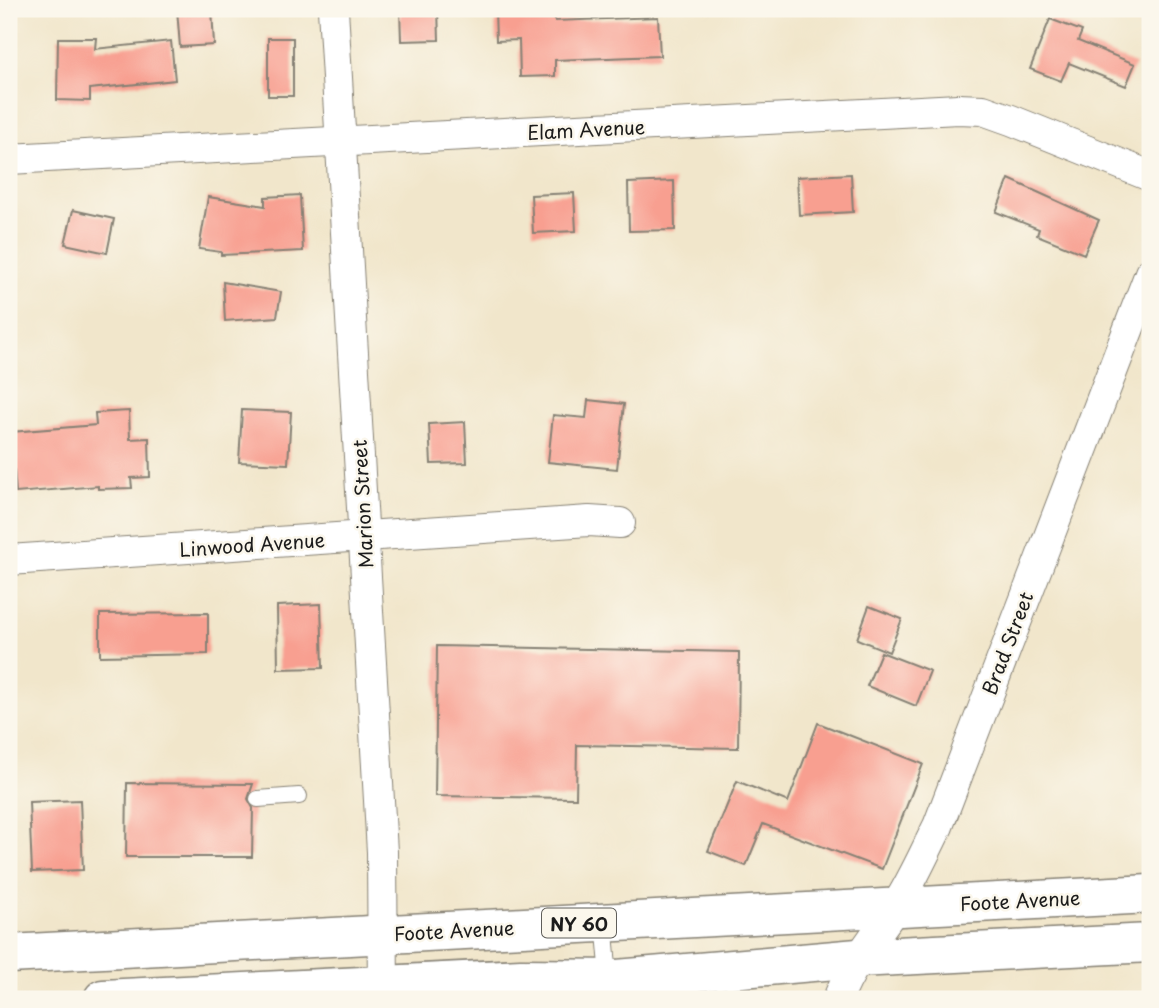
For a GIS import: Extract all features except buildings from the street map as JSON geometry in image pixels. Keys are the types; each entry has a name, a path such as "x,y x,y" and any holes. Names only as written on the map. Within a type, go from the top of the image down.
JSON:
{"highway":[{"name":"Foote Avenue","path":"9,954 1150,894"},
{"path":"103,999 384,992 522,978 610,989 858,958 1150,943"}],"street":[{"name":"Marion Street","path":"333,9 383,852 384,992"},
{"name":"Elam Avenue","path":"9,159 958,109 983,110 1012,120 1150,176"},
{"name":"Brad Street","path":"838,999 858,958 895,906 937,827 1150,273"},
{"name":"Linwood Avenue","path":"9,560 589,521 620,523"}],"lane":[{"path":"258,799 299,796"},
{"path":"604,922 610,989"}]}
